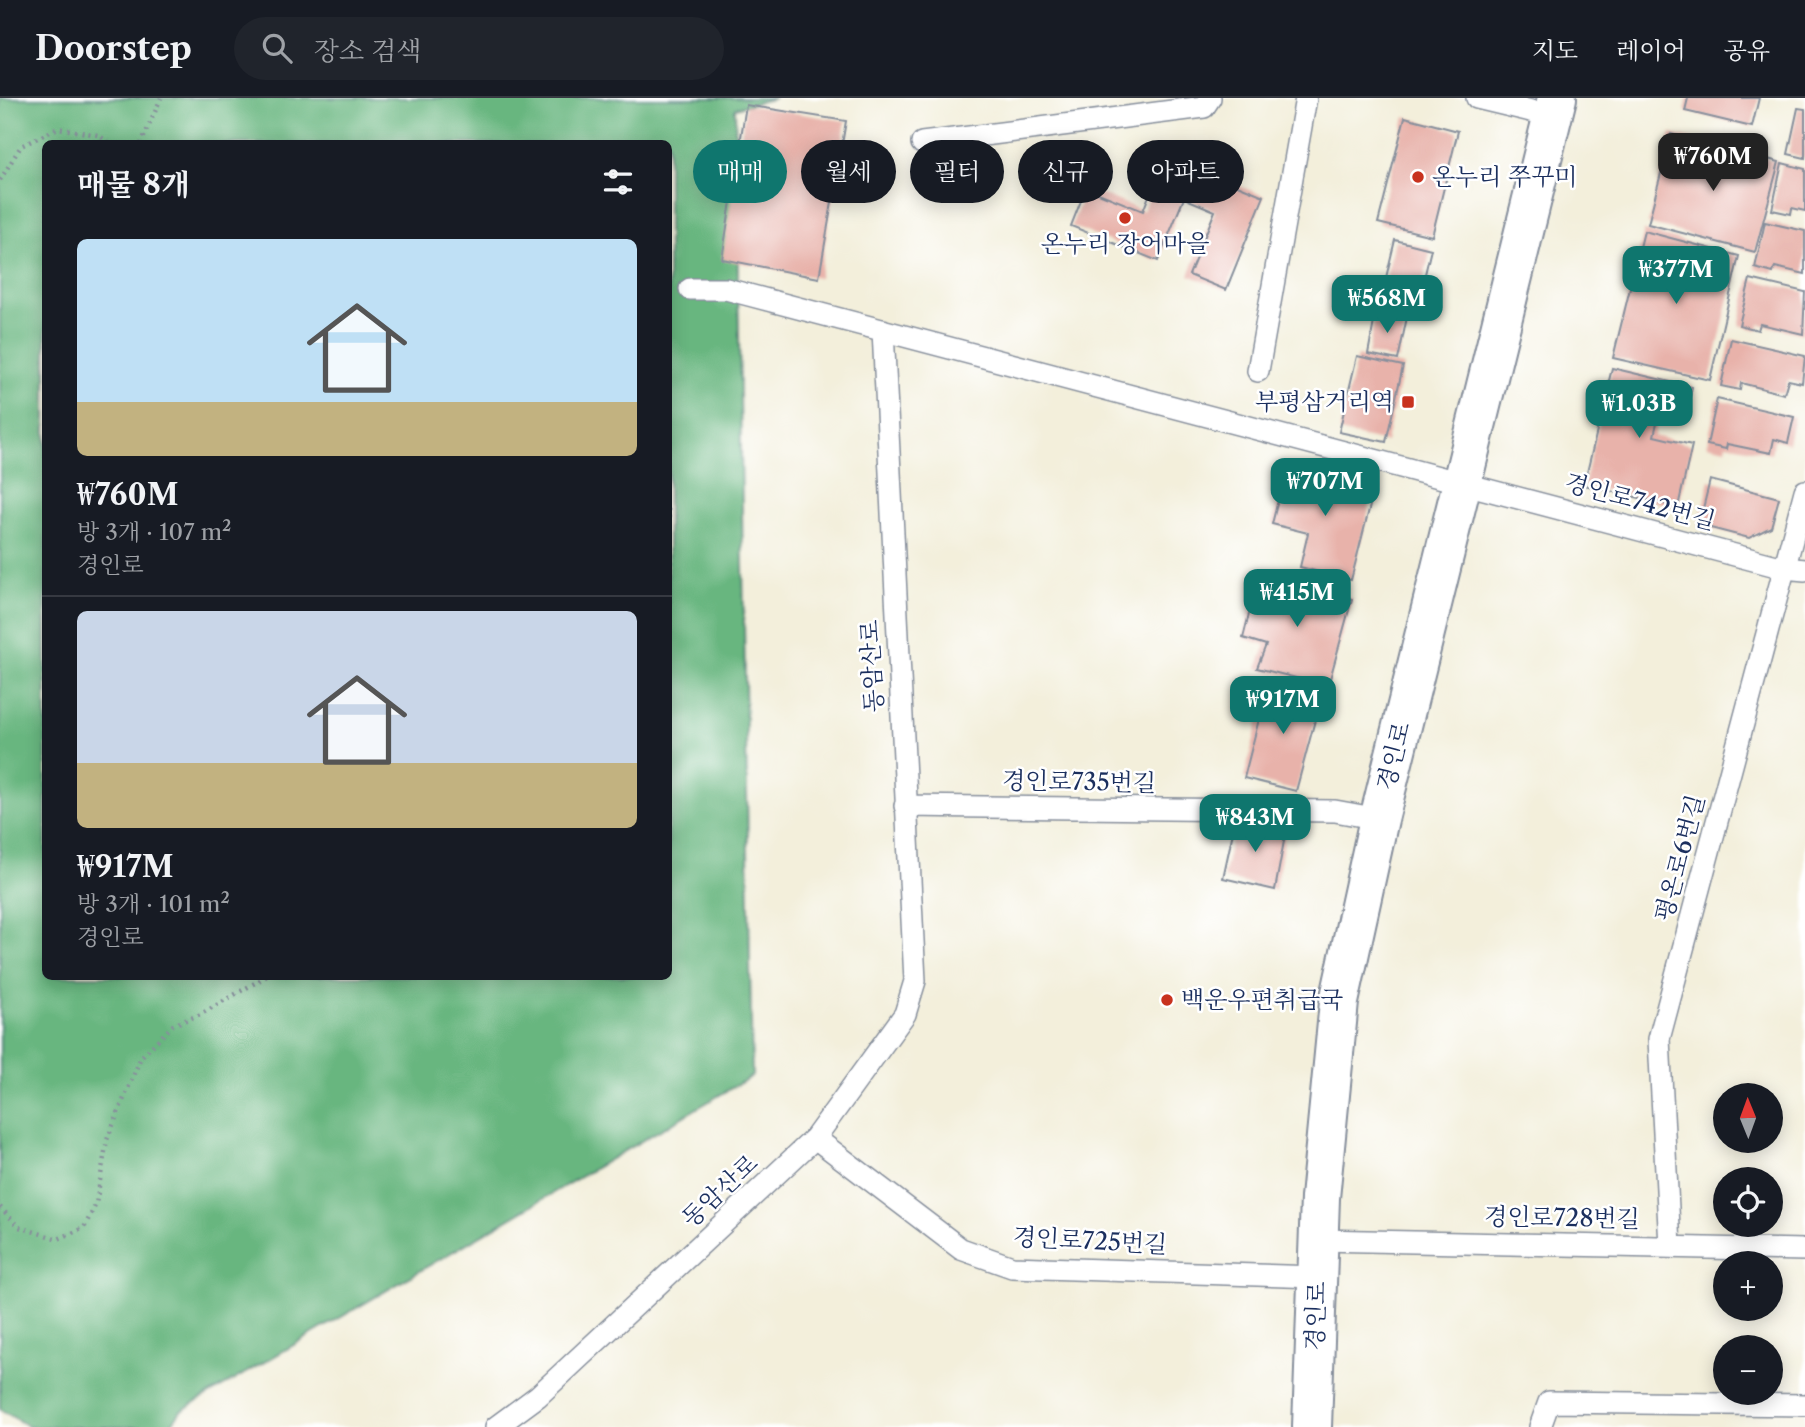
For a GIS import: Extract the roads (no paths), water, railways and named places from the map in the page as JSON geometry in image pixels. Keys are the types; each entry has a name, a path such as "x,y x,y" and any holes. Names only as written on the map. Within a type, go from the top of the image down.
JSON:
{"main road":[{"name":"경인로","path":"1312,1427 1320,1198 1339,1002 1378,819 1555,107"}],"lane":[{"path":"946,140 1204,107 1210,98"},
{"path":"1258,371 1306,98"},
{"path":"1477,98 1555,107"},
{"path":"690,289 726,289 1462,482"},
{"name":"동암산로","path":"496,1427 538,1396 816,1138 905,1014 915,981 883,330"},
{"name":"경인로742번길","path":"1462,482 1794,569"},
{"name":"평온로6번길","path":"1670,1246 1659,1039 1794,569 1805,491"},
{"name":"경인로735번길","path":"905,806 1335,811 1378,819"},
{"name":"경인로725번길","path":"816,1138 961,1249 1012,1267 1318,1259"},
{"name":"경인로728번길","path":"1318,1259 1670,1246 1805,1250"},
{"path":"1540,1427 1549,1402 1805,1405"}],"place":[{"name":"온누리 쭈꾸미","path":"1418,177"},
{"name":"온누리 장어마을","path":"1125,218"},
{"name":"부평삼거리역","path":"1408,402"},
{"name":"백운우편취급국","path":"1167,1000"}]}
